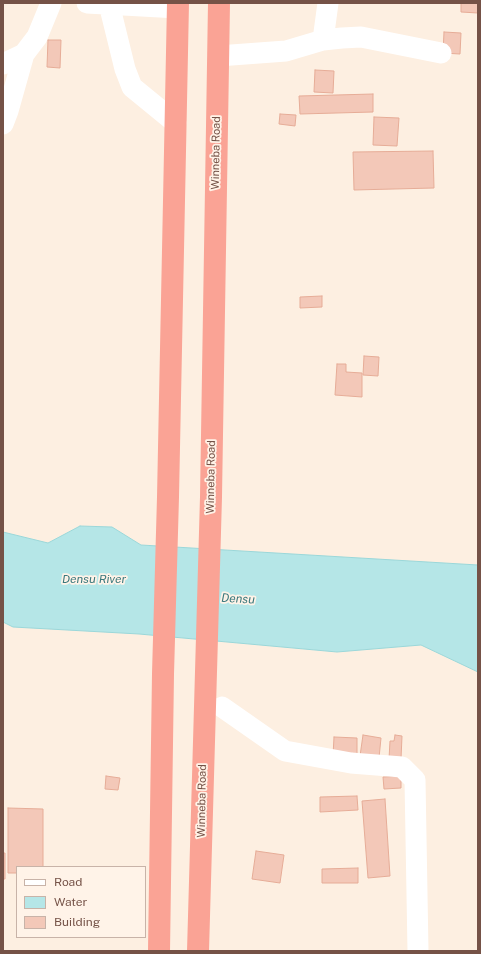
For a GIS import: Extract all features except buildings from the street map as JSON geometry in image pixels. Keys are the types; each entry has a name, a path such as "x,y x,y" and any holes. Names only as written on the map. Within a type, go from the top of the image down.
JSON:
{"highway":[{"name":"Winneba Road","path":"198,951 211,497 219,3"},
{"path":"159,951 163,674 178,5"}],"street":[{"path":"3,124 24,54 37,37 51,3"},
{"path":"87,3 178,5"},
{"path":"323,40 328,3"},
{"path":"109,4 125,68 132,87 176,123"},
{"path":"218,56 286,51 323,40 361,37 441,53"},
{"path":"3,64 24,54"},
{"path":"222,707 285,751 350,763 402,767 415,780 418,951"}],"water":[{"name":"Densu River","path":"80,526 112,527 141,545 478,565 478,672 421,645 337,652 139,634 13,627 3,622 3,532 48,543"}],"water label":[{"name":"Densu","path":"238,599"}]}
